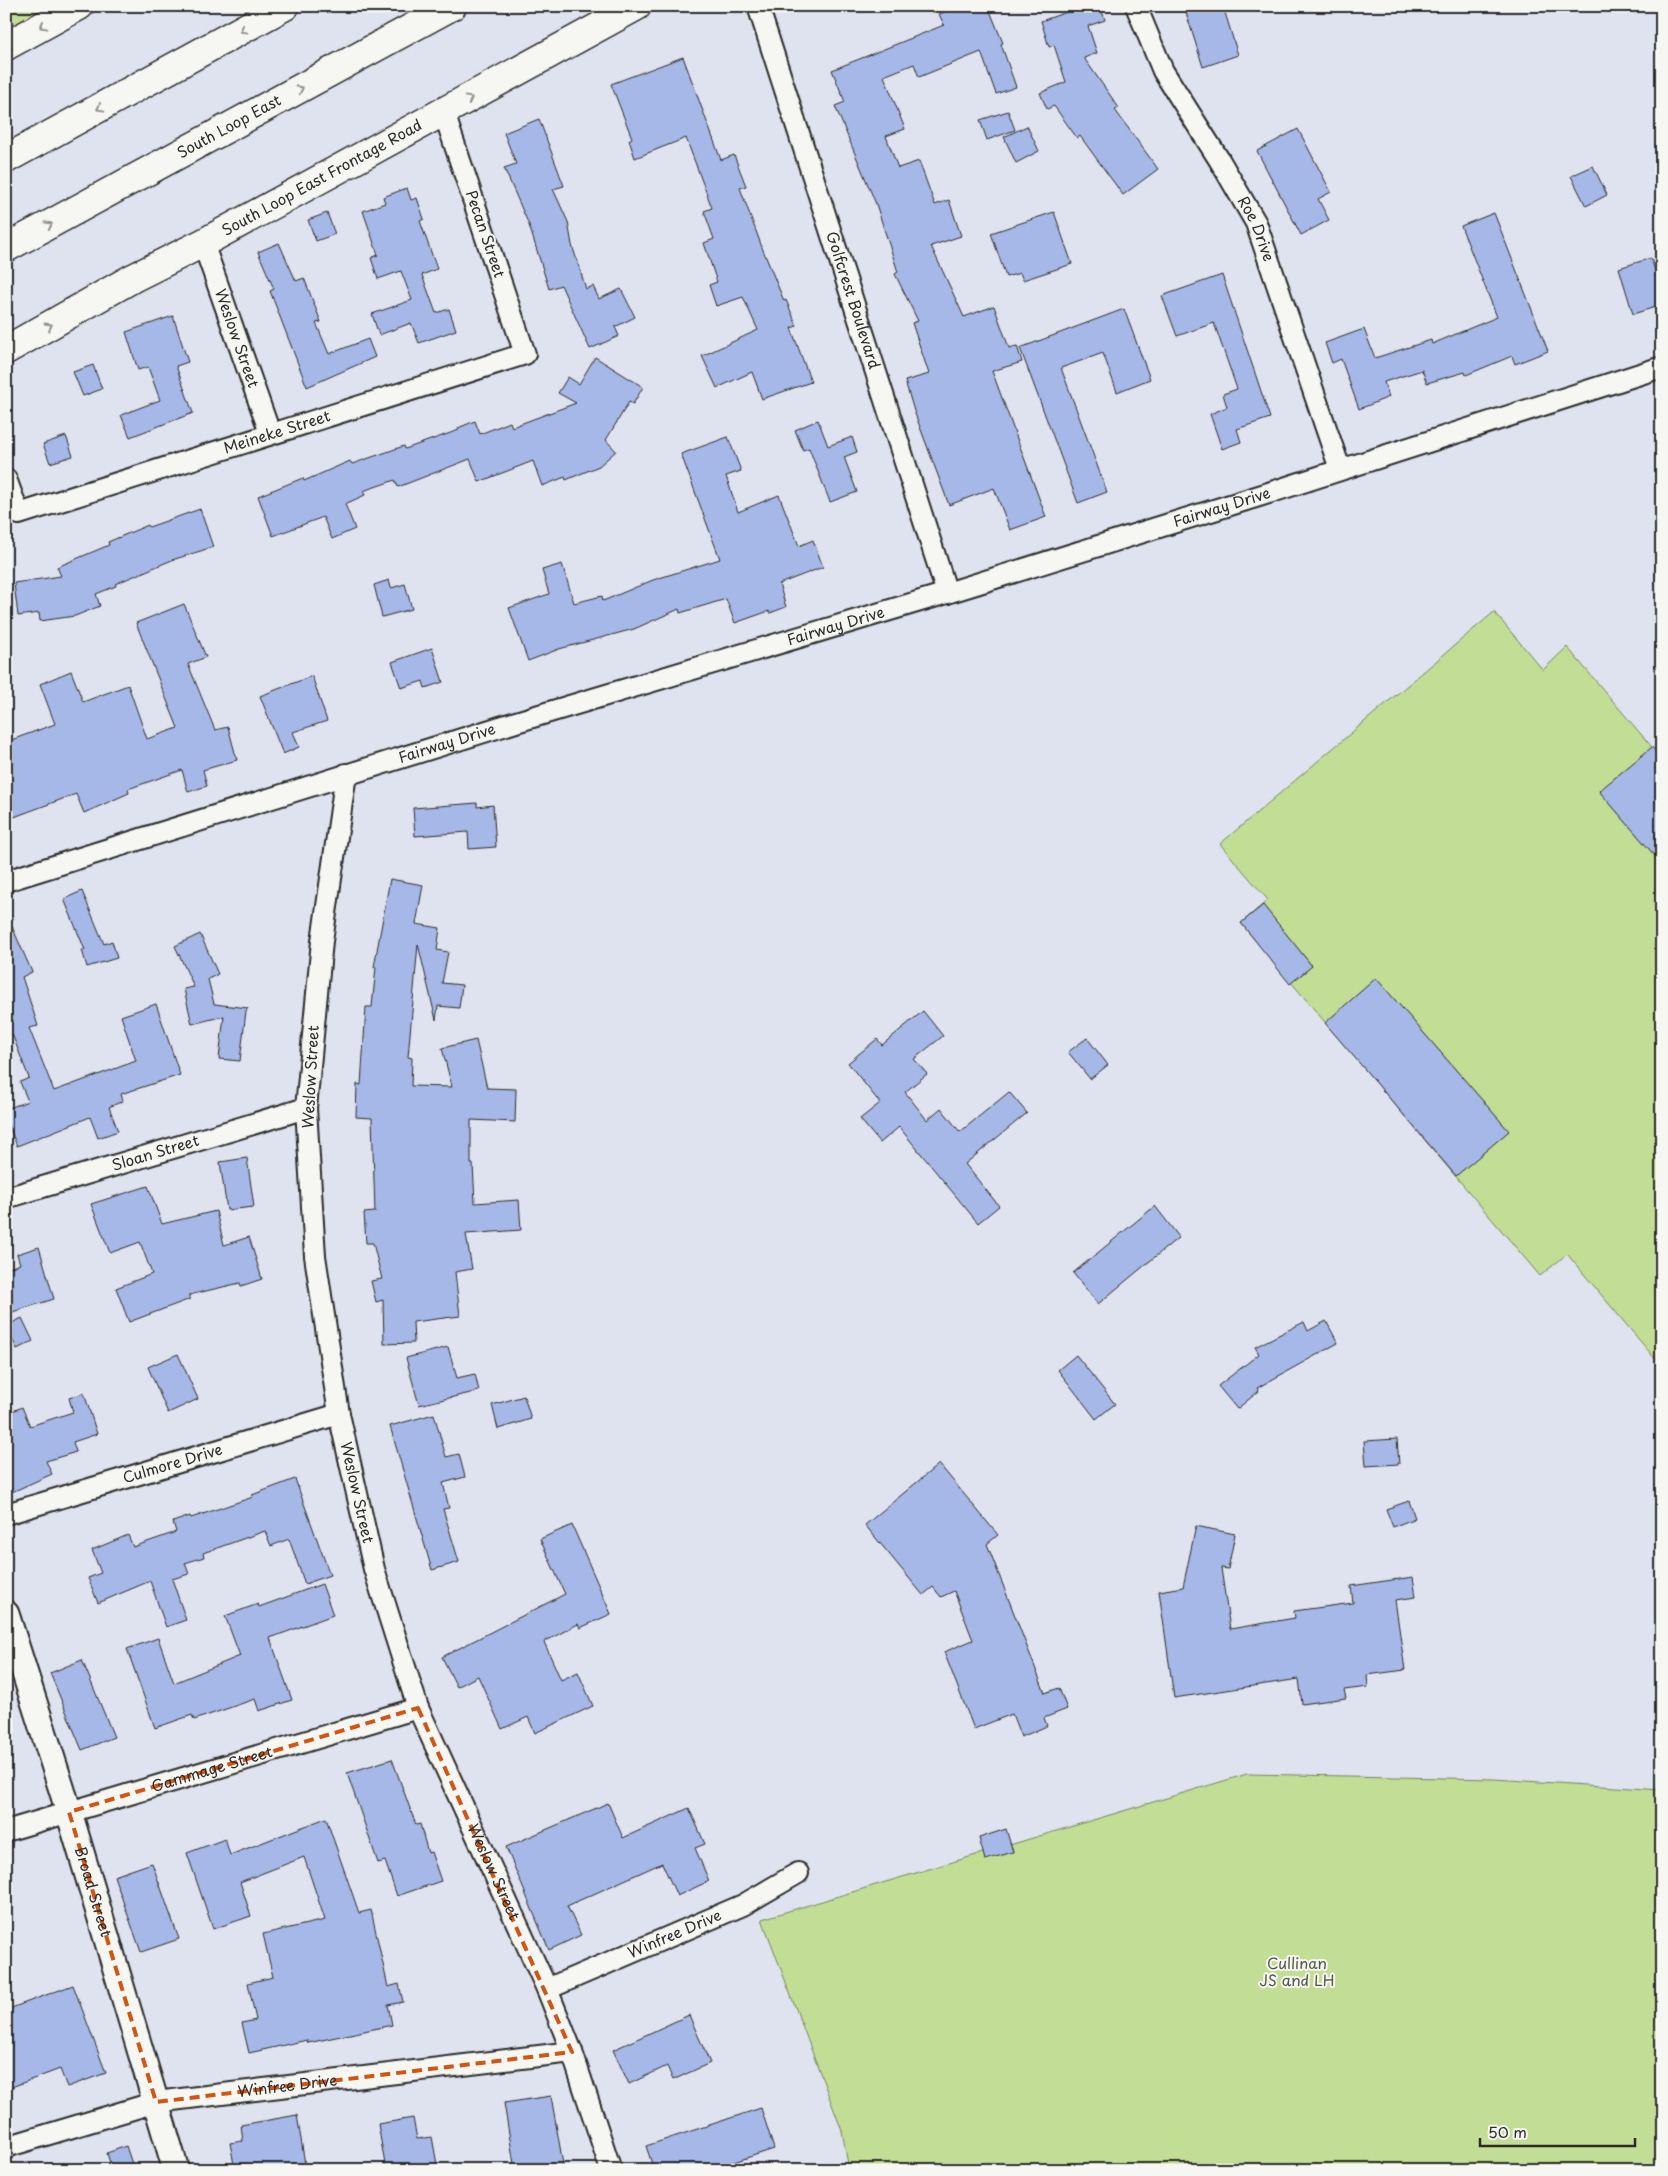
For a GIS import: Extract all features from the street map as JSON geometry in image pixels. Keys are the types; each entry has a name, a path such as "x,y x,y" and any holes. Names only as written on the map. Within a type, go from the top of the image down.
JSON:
{"main road":[{"path":"6,46 79,6"},
{"path":"6,159 285,6"},
{"name":"South Loop East","path":"6,248 452,6"},
{"name":"South Loop East Frontage Road","path":"6,350 133,278 203,243 638,6"}],"street":[{"name":"Golfcrest Boulevard","path":"758,6 947,593"},
{"name":"Roe Drive","path":"1136,6 1163,71 1220,160 1256,223 1340,469"},
{"name":"Pecan Street","path":"444,113 526,354"},
{"name":"Weslow Street","path":"203,243 270,434"},
{"name":"Meineke Street","path":"6,479 19,514 526,354"},
{"name":"Fairway Drive","path":"6,881 346,774 947,593 1662,367"},
{"name":"Weslow Street","path":"346,774 322,941 306,1108 315,1256 339,1414 374,1569 418,1708 547,1989 572,2052 611,2170"},
{"name":"Sloan Street","path":"6,1198 306,1108"},
{"name":"Culmore Drive","path":"6,1514 339,1414"},
{"name":"Broad Street","path":"6,1614 69,1812 176,2170"},
{"name":"Gammage Street","path":"6,1831 418,1708"},
{"name":"Winfree Drive","path":"547,1989 743,1904 798,1873"},
{"name":"Winfree Drive","path":"6,2146 156,2102 572,2052"}],"highlighted area":[{"path":"418,1708 572,2052 156,2102 69,1812"}],"green space":[{"path":"6,6 60,6 6,34"},
{"path":"1494,612 1543,670 1567,647 1662,759 1662,1367 1567,1254 1540,1276 1241,923 1268,900 1220,844"},
{"name":"Cullinan JS and LH","path":"1247,1774 1494,1779 1662,1790 1662,2170 849,2170 842,2131 762,1919"}],"building":[{"path":"960,6 988,6 1003,43 1001,44 1016,87 996,94 981,52 919,77 914,64 884,76 905,129 886,136 898,168 919,161 935,205 949,200 961,236 931,246 964,317 994,306 1009,348 1017,346 1022,362 992,371 1046,517 1010,530 994,488 949,505 914,411 905,381 929,374 912,323 918,321 895,274 898,272 876,204 835,106 845,102 832,70 944,25 939,14"},
{"path":"1084,6 1100,6 1105,20 1088,26 1097,53 1084,58 1119,108 1115,110 1158,169 1123,195 1080,136 1077,138 1054,106 1047,109 1040,93 1066,82 1054,45 1049,47 1041,21"},
{"path":"1184,6 1223,6 1238,55 1203,67"},
{"path":"683,57 721,160 734,155 746,186 740,188 784,301 786,300 797,326 791,328 811,382 762,399 752,372 717,388 702,356 758,330 743,297 716,306 709,285 717,282 704,243 714,239 704,211 712,208 686,138 635,158 629,140 632,138 611,84"},
{"path":"1008,111 1015,130 987,140 980,120"},
{"path":"539,119 564,186 553,189 568,222 572,245 586,289 593,286 599,299 621,289 635,317 615,327 619,336 590,349 561,285 549,289 529,225 504,168 516,164 504,133"},
{"path":"1027,126 1039,151 1016,163 1004,137"},
{"path":"1298,129 1331,192 1318,199 1329,220 1301,235 1257,151"},
{"path":"1593,166 1607,195 1586,206 1571,176"},
{"path":"407,188 411,200 417,198 424,219 420,221 437,269 422,275 436,313 449,309 456,330 419,343 411,323 379,335 372,314 412,300 401,271 378,279 371,258 378,255 363,211 385,203 383,197"},
{"path":"1054,212 1072,264 1023,280 1020,273 1006,277 991,233"},
{"path":"327,213 335,234 316,241 308,220"},
{"path":"1494,213 1548,351 1515,364 1512,356 1466,375 1465,372 1427,383 1422,370 1384,382 1389,397 1359,409 1341,359 1332,363 1325,343 1364,329 1375,358 1431,340 1432,344 1497,317 1461,226"},
{"path":"279,243 296,281 304,278 321,322 316,323 329,354 368,339 375,357 307,387 270,291 274,289 258,252"},
{"path":"1651,258 1662,293 1662,305 1633,314 1619,268"},
{"path":"1222,275 1270,418 1237,429 1241,442 1222,449 1210,414 1227,407 1223,394 1237,389 1214,323 1177,336 1162,296"},
{"path":"1124,309 1150,379 1117,392 1103,353 1061,368 1107,492 1078,503 1020,348"},
{"path":"173,316 188,362 176,366 193,413 130,437 121,415 160,400 148,367 138,370 126,332"},
{"path":"595,357 643,387 633,404 629,402 606,440 616,451 599,466 566,480 565,477 542,486 533,461 479,482 470,459 398,487 395,480 363,491 365,495 345,504 355,529 332,539 323,517 273,536 258,496 303,478 304,481 350,461 352,464 404,446 405,449 459,430 458,428 475,421 480,434 510,422 512,427 576,403 558,393 568,377 579,384"},
{"path":"93,365 102,389 83,396 73,372"},
{"path":"818,420 828,446 852,437 857,452 844,457 857,492 830,502 809,448 803,450 795,430"},
{"path":"66,436 73,456 50,463 43,444"},
{"path":"728,437 741,471 726,476 738,512 779,495 799,546 813,540 823,567 779,584 786,607 770,613 769,611 735,623 726,599 680,613 679,609 634,629 559,649 528,661 509,608 549,594 542,570 562,564 574,603 602,596 603,601 653,580 720,559 681,454"},
{"path":"200,509 213,547 172,560 115,584 116,586 96,594 100,606 75,616 40,621 39,613 18,616 14,583 61,576 57,567 109,545 108,542 148,525 149,527"},
{"path":"389,580 391,588 405,584 412,609 382,617 374,585"},
{"path":"184,604 206,657 188,664 215,730 228,727 237,760 203,770 207,786 188,792 182,770 128,789 129,793 84,813 76,794 6,820 6,742 55,724 40,684 71,671 83,702 128,685 147,739 178,728 136,623"},
{"path":"432,648 443,682 425,688 423,681 401,688 392,662"},
{"path":"312,676 327,721 293,732 299,747 283,754 260,696"},
{"path":"1652,747 1662,759 1662,864 1599,791"},
{"path":"477,803 477,807 493,805 496,847 469,849 468,832 415,836 413,808"},
{"path":"390,879 423,885 416,924 440,928 437,950 448,952 442,983 462,985 459,1008 438,1006 436,1020 418,944 408,1057 412,1058 411,1086 452,1087 442,1048 476,1040 487,1088 516,1089 515,1122 471,1120 471,1164 473,1164 475,1203 519,1200 521,1230 466,1234 472,1269 455,1272 460,1316 413,1322 414,1343 384,1344 383,1300 376,1302 371,1281 382,1279 373,1243 366,1243 364,1213 375,1212 372,1118 356,1117 357,1084 361,1085 366,1007 372,1007 376,967 374,967"},
{"path":"82,891 104,944 112,941 117,958 87,967 82,950 85,950 64,899"},
{"path":"1263,905 1312,966 1290,984 1241,923"},
{"path":"6,913 32,972 22,977 38,1026 29,1028 54,1091 136,1061 121,1016 156,1004 180,1075 121,1094 123,1101 109,1107 118,1131 98,1138 90,1117 17,1146 6,1119 6,1109 28,1101 20,1082 29,1078 12,1034 6,1036"},
{"path":"200,934 218,974 208,979 214,1004 248,1008 246,1011 240,1061 219,1059 224,1016 192,1024 184,989 194,987 175,946"},
{"path":"1376,978 1509,1131 1456,1176 1325,1023"},
{"path":"923,1011 943,1036 914,1059 927,1074 905,1092 927,1120 941,1108 960,1132 1009,1092 1027,1113 965,1164 999,1206 978,1223 899,1127 880,1143 860,1119 880,1103 848,1063 877,1039 882,1045"},
{"path":"1087,1038 1108,1065 1090,1079 1068,1052"},
{"path":"247,1158 254,1207 227,1210 220,1162"},
{"path":"148,1186 162,1224 216,1211 224,1245 249,1237 262,1279 241,1286 240,1283 189,1295 190,1299 129,1322 116,1288 152,1274 140,1242 110,1253 91,1204"},
{"path":"1155,1206 1179,1237 1098,1304 1073,1273"},
{"path":"39,1247 54,1299 6,1314 6,1269 20,1264 17,1254"},
{"path":"22,1318 33,1341 17,1349 6,1326"},
{"path":"1326,1321 1338,1343 1257,1388 1259,1391 1237,1409 1218,1386 1259,1354 1255,1347 1304,1322 1308,1331"},
{"path":"448,1347 457,1378 475,1374 479,1391 419,1405 406,1358"},
{"path":"178,1354 198,1399 168,1413 148,1367"},
{"path":"1076,1355 1115,1404 1096,1419 1058,1370"},
{"path":"84,1393 97,1434 73,1442 76,1452 46,1461 52,1474 12,1492 6,1478 6,1414 22,1407 30,1426 73,1412 69,1398"},
{"path":"524,1396 531,1419 498,1429 492,1405"},
{"path":"434,1414 446,1457 459,1454 465,1477 443,1483 449,1508 443,1509 459,1562 432,1570 390,1426"},
{"path":"1397,1439 1399,1464 1366,1466 1364,1441"},
{"path":"939,1464 998,1535 987,1544 1045,1693 1059,1688 1067,1709 1044,1718 1047,1726 1021,1737 1012,1714 974,1729 944,1652 973,1640 954,1591 941,1597 933,1587 923,1595 865,1525"},
{"path":"295,1479 330,1575 305,1584 289,1539 271,1546 265,1531 203,1553 204,1557 185,1563 189,1574 172,1579 186,1620 166,1627 150,1581 98,1603 88,1578 101,1573 92,1550 128,1535 133,1547 176,1532 173,1522 190,1516 191,1518 253,1497 252,1495"},
{"path":"1409,1501 1415,1518 1393,1527 1386,1509"},
{"path":"572,1525 611,1614 580,1628 578,1624 544,1642 561,1680 578,1672 593,1706 535,1733 528,1717 502,1729 478,1676 457,1687 442,1657 565,1594 540,1539"},
{"path":"1196,1526 1235,1534 1228,1569 1221,1568 1230,1629 1295,1618 1294,1611 1353,1603 1351,1586 1413,1577 1416,1597 1395,1600 1405,1670 1367,1675 1368,1687 1344,1690 1346,1698 1302,1704 1299,1679 1174,1698 1159,1591 1183,1587"},
{"path":"322,1584 333,1615 270,1638 292,1700 259,1711 255,1699 194,1720 192,1715 155,1728 127,1649 158,1638 174,1683 240,1656 225,1616 258,1604 259,1607"},
{"path":"82,1660 114,1737 82,1750 50,1673"},
{"path":"392,1759 416,1825 420,1824 428,1853 431,1852 441,1881 397,1896 385,1861 378,1863 347,1773"},
{"path":"608,1803 623,1838 689,1808 705,1844 695,1848 709,1881 677,1896 662,1863 567,1906 581,1935 549,1950 506,1847"},
{"path":"326,1818 359,1913 371,1910 388,1987 399,1984 403,2002 388,2005 392,2025 308,2043 307,2040 249,2053 242,2023 256,2020 248,1983 273,1977 263,1934 325,1920 304,1857 240,1882 251,1916 213,1929 187,1853 225,1839 230,1855"},
{"path":"1006,1829 1013,1852 985,1860 979,1838"},
{"path":"152,1863 179,1939 141,1952 114,1876"},
{"path":"73,1985 106,2073 67,2087 60,2069 6,2089 6,2010"},
{"path":"689,2015 710,2063 673,2080 667,2066 629,2084 613,2050"},
{"path":"551,2096 564,2170 515,2170 504,2103"},
{"path":"761,2108 774,2149 709,2170 654,2170 646,2146"},
{"path":"297,2115 306,2170 235,2170 230,2143 243,2141 241,2125"},
{"path":"413,2118 417,2139 432,2137 438,2170 386,2170 378,2124"},
{"path":"126,2146 134,2170 112,2170 107,2153"}]}
